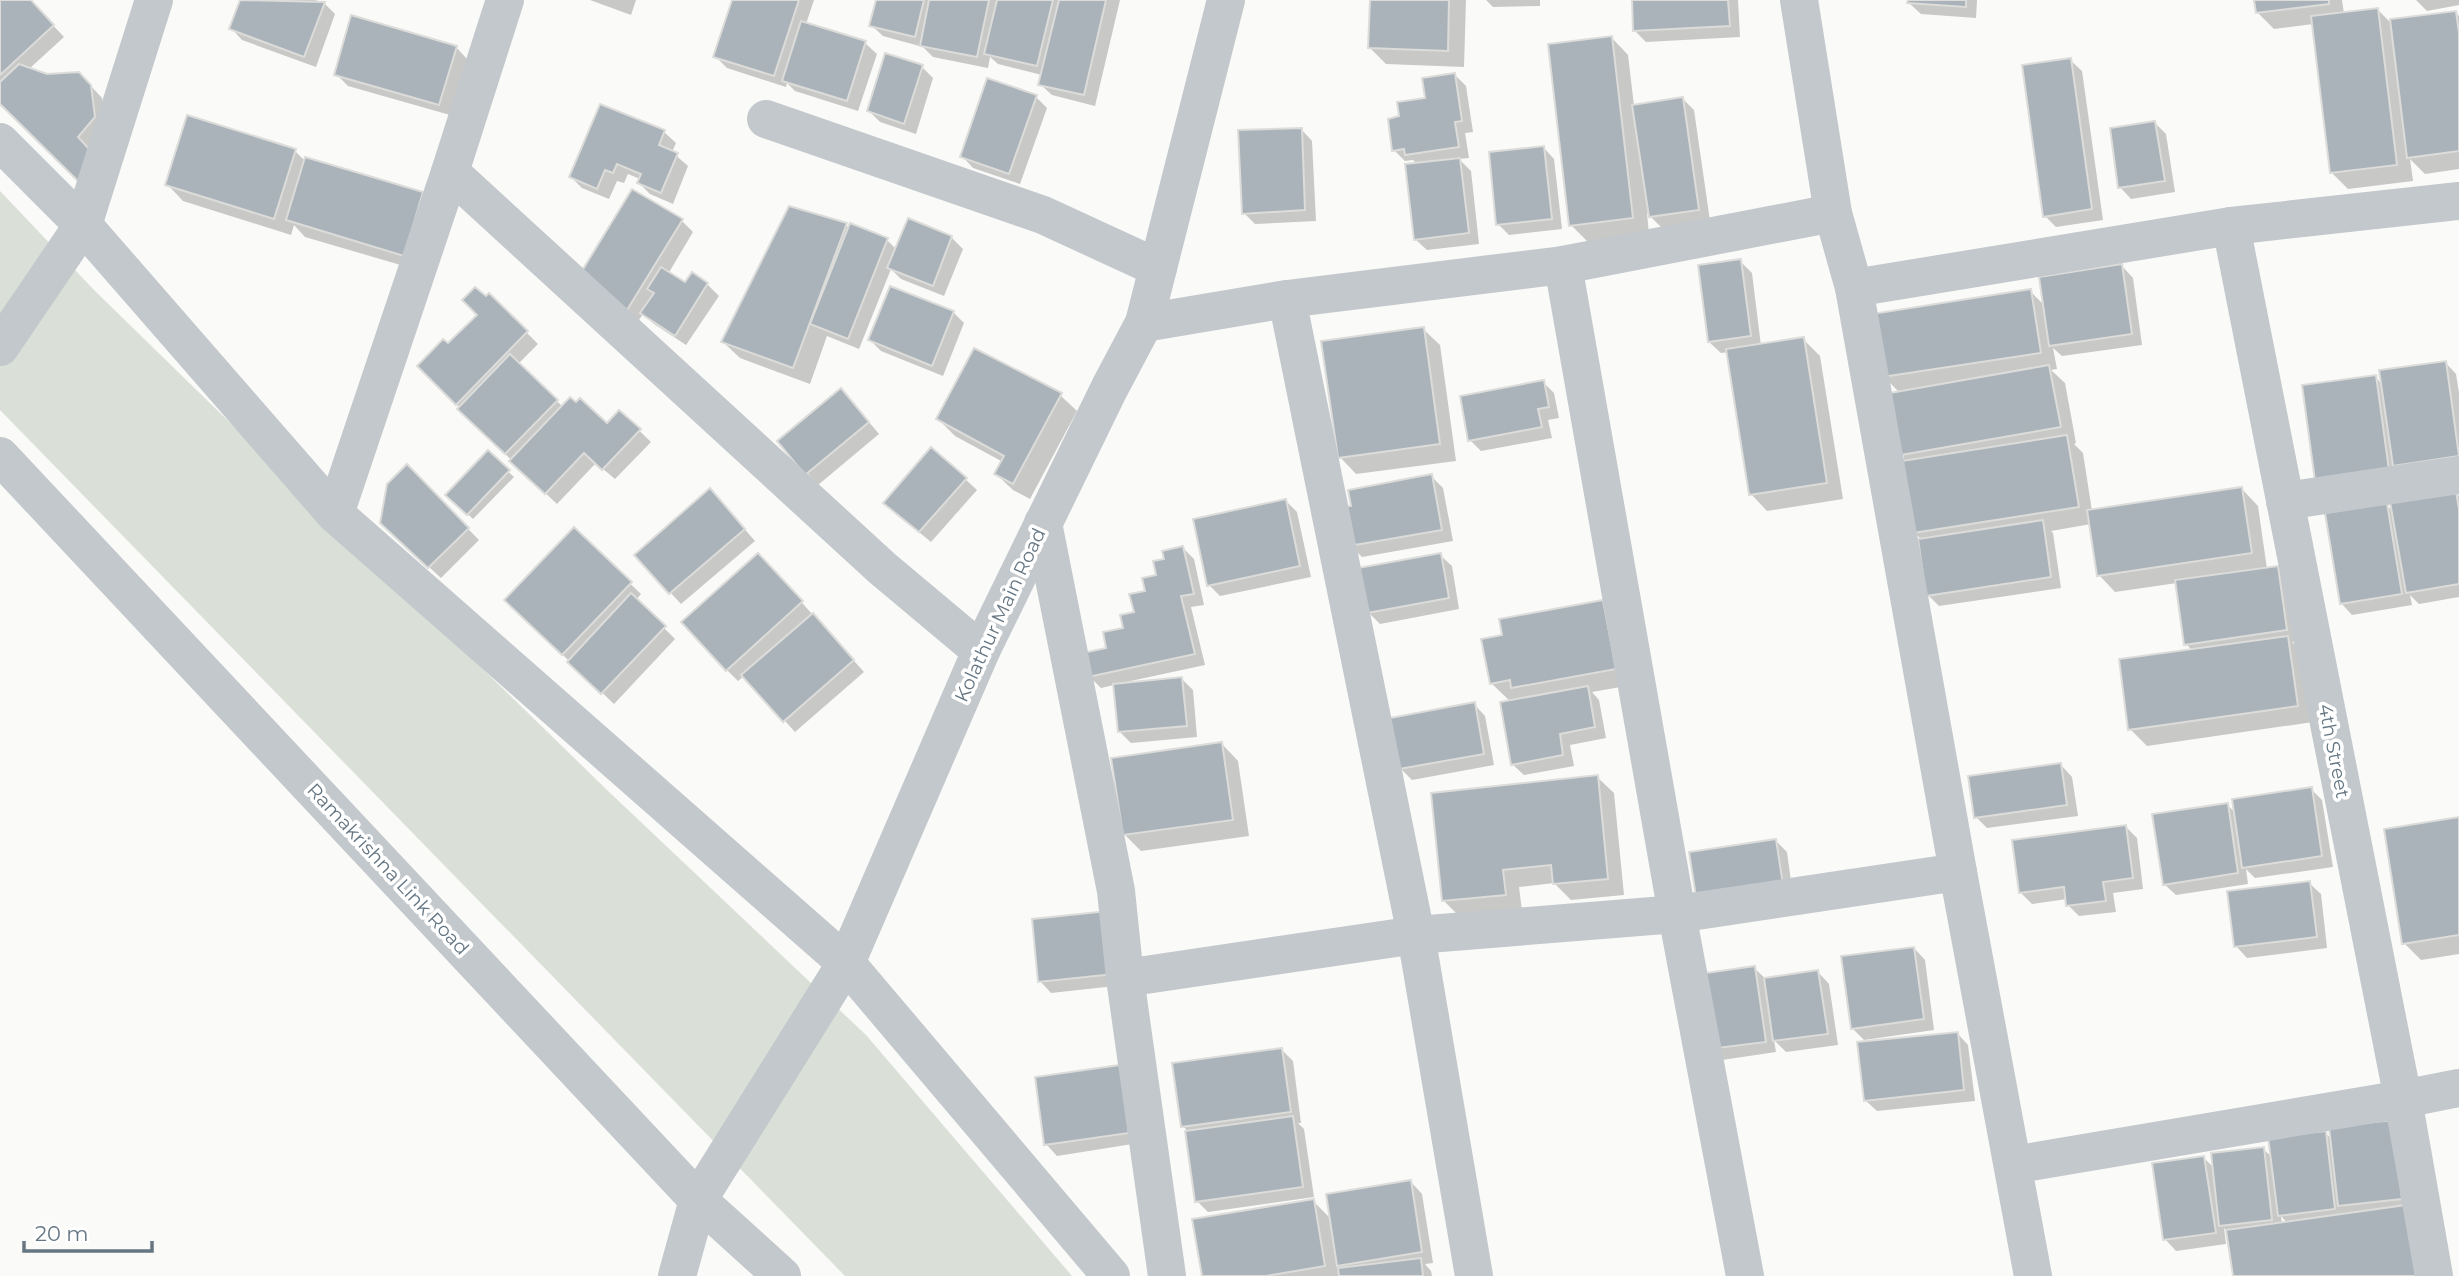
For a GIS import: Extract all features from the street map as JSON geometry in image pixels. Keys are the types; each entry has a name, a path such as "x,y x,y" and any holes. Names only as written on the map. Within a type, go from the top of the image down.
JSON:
{"street":[{"path":"0,347 83,225 154,0"},
{"path":"335,514 450,173 505,0"},
{"name":"Kolathur Main Road","path":"677,1276 698,1200 846,962 981,651 1144,323 1226,0"},
{"path":"1799,0 1833,213 1854,288 2033,1276"},
{"path":"766,119 1043,215 1158,268"},
{"path":"0,142 83,225 335,514 846,962 1111,1276"},
{"path":"450,173 881,568 981,651"},
{"path":"1854,288 2231,226 2459,201"},
{"path":"1144,323 1287,299 1563,265 1833,213"},
{"name":"4th Street","path":"2231,226 2403,1099 2434,1276"},
{"path":"1563,265 1677,915 1745,1276"},
{"path":"1287,299 1416,935 1474,1276"},
{"name":"Ramakrishna Link Road","path":"0,456 698,1200 782,1276"},
{"path":"2285,500 2459,475"},
{"path":"1043,523 1116,891 1125,978 1167,1276"},
{"path":"1125,978 1416,935 1677,915 1958,872"},
{"path":"2013,1165 2459,1088"}],"shaded area":[{"path":"0,191 94,290 608,791 866,1035 1072,1276 845,1276 0,410"}],"building":[{"path":"0,0 31,0 54,25 0,75"},
{"path":"240,0 325,2 304,57 229,29"},
{"path":"732,0 799,0 774,76 713,57"},
{"path":"876,0 924,0 915,37 869,26"},
{"path":"929,0 989,0 977,57 920,46"},
{"path":"997,0 1053,0 1037,66 984,54"},
{"path":"1059,0 1106,0 1084,95 1038,85"},
{"path":"1370,0 1449,0 1448,51 1368,48"},
{"path":"1632,0 1728,0 1730,26 1633,31"},
{"path":"1908,0 1966,0 1966,7 1907,3"},
{"path":"2254,0 2329,0 2329,4 2256,13"},
{"path":"2378,8 2397,165 2330,173 2311,16"},
{"path":"2456,11 2459,33 2459,151 2407,158 2390,19"},
{"path":"351,15 457,46 439,105 334,75"},
{"path":"801,21 866,41 847,101 782,81"},
{"path":"1612,36 1633,218 1569,226 1548,44"},
{"path":"885,53 923,65 904,124 867,111"},
{"path":"2071,58 2092,209 2043,217 2022,65"},
{"path":"19,64 47,74 79,72 91,85 95,117 78,137 89,149 80,183 0,104 0,82"},
{"path":"1455,73 1462,121 1455,122 1459,147 1405,155 1404,149 1392,151 1388,119 1399,116 1397,102 1425,98 1422,78"},
{"path":"987,78 1037,95 1009,174 960,157"},
{"path":"1683,97 1699,210 1649,217 1632,105"},
{"path":"600,104 665,130 659,145 678,153 661,193 637,183 641,174 617,164 613,173 605,170 597,189 569,177"},
{"path":"187,115 296,149 274,219 165,185"},
{"path":"2155,121 2165,181 2118,188 2110,128"},
{"path":"1302,128 1305,210 1242,214 1238,130"},
{"path":"1544,146 1552,219 1496,225 1489,152"},
{"path":"305,157 423,192 404,256 286,220"},
{"path":"1460,158 1469,233 1414,240 1405,164"},
{"path":"632,189 683,219 627,310 577,279"},
{"path":"789,206 847,223 793,368 721,342"},
{"path":"908,218 952,236 933,286 887,268"},
{"path":"850,223 888,238 848,339 810,324"},
{"path":"1741,259 1751,336 1708,342 1698,265"},
{"path":"2122,264 2132,334 2049,346 2039,277"},
{"path":"661,267 685,282 692,272 708,283 675,336 640,313 654,293 647,289"},
{"path":"890,286 954,311 932,366 868,340"},
{"path":"475,287 486,296 489,293 528,331 456,405 417,366 443,339 448,343 477,315 462,300"},
{"path":"2031,289 2041,353 1882,377 1872,314"},
{"path":"1424,327 1440,444 1338,458 1321,341"},
{"path":"1804,337 1827,483 1749,495 1726,349"},
{"path":"974,348 1062,393 1013,484 994,474 1004,456 936,419"},
{"path":"510,354 558,400 505,454 457,409"},
{"path":"2446,361 2459,456 2393,466 2379,370"},
{"path":"2049,365 2061,427 1895,456 1884,394"},
{"path":"2376,375 2389,470 2315,481 2302,385"},
{"path":"1544,380 1549,407 1538,409 1542,427 1468,441 1460,396"},
{"path":"841,388 869,422 805,475 777,441"},
{"path":"570,397 576,402 580,398 607,423 619,410 641,429 602,470 584,453 545,494 509,461"},
{"path":"2067,435 2079,507 1913,533 1902,461"},
{"path":"931,447 967,478 919,532 883,503"},
{"path":"488,450 510,470 467,515 445,495"},
{"path":"407,464 469,528 428,568 380,523 387,484"},
{"path":"1432,474 1442,530 1349,546 1343,507 1351,506 1348,490"},
{"path":"2242,487 2252,553 2097,576 2087,510"},
{"path":"710,488 745,529 669,594 634,555"},
{"path":"2456,491 2459,509 2459,584 2406,593 2390,502"},
{"path":"1286,499 1300,566 1207,586 1193,519"},
{"path":"2387,503 2402,594 2340,604 2325,513"},
{"path":"2043,520 2051,577 1926,596 1918,539"},
{"path":"574,527 632,582 562,655 504,600"},
{"path":"1183,546 1194,594 1181,596 1195,654 1088,677 1083,653 1106,648 1103,632 1123,628 1120,615 1134,612 1129,594 1145,591 1142,578 1156,575 1153,561 1164,559 1162,551"},
{"path":"758,553 803,601 726,671 681,622"},
{"path":"1441,553 1449,598 1367,613 1358,568"},
{"path":"2278,566 2287,630 2184,645 2175,580"},
{"path":"631,593 666,626 601,694 567,662"},
{"path":"1603,600 1616,669 1511,688 1510,680 1490,684 1481,639 1502,635 1499,619"},
{"path":"813,613 854,660 783,722 741,675"},
{"path":"2288,636 2298,706 2128,730 2119,659"},
{"path":"1182,677 1187,726 1118,732 1113,684"},
{"path":"1588,686 1595,727 1560,734 1563,755 1511,765 1500,702"},
{"path":"1475,702 1484,754 1399,769 1390,718"},
{"path":"1222,742 1233,820 1123,835 1111,758"},
{"path":"2061,763 2067,805 1974,818 1968,776"},
{"path":"1598,775 1608,879 1553,884 1551,865 1503,870 1506,895 1442,901 1431,793"},
{"path":"2312,787 2322,856 2242,868 2232,799"},
{"path":"2228,803 2238,873 2163,885 2152,814"},
{"path":"2459,817 2459,935 2402,944 2384,829"},
{"path":"2126,825 2133,878 2103,882 2106,901 2066,906 2064,887 2019,893 2012,840"},
{"path":"1776,839 1783,885 1696,897 1689,852"},
{"path":"2310,881 2317,937 2234,947 2227,891"},
{"path":"1108,911 1114,974 1038,982 1032,919"},
{"path":"1914,947 1924,1019 1851,1029 1841,956"},
{"path":"1755,966 1766,1042 1709,1049 1699,974"},
{"path":"1818,970 1828,1034 1773,1041 1764,978"},
{"path":"1958,1032 1964,1090 1864,1101 1857,1042"},
{"path":"1282,1048 1291,1112 1181,1127 1172,1063"},
{"path":"1120,1065 1129,1133 1044,1145 1035,1077"},
{"path":"1293,1116 1303,1187 1195,1202 1185,1131"},
{"path":"2393,1120 2402,1199 2338,1206 2329,1127"},
{"path":"2326,1131 2335,1209 2278,1216 2268,1137"},
{"path":"2264,1147 2272,1220 2219,1226 2211,1153"},
{"path":"2204,1156 2216,1233 2163,1240 2152,1163"},
{"path":"1411,1180 1422,1252 1337,1266 1326,1194"},
{"path":"1314,1199 1325,1266 1266,1276 1202,1276 1192,1219"},
{"path":"2406,1205 2416,1276 2233,1276 2226,1230"},
{"path":"1421,1258 1423,1276 1339,1276 1338,1268"}]}
